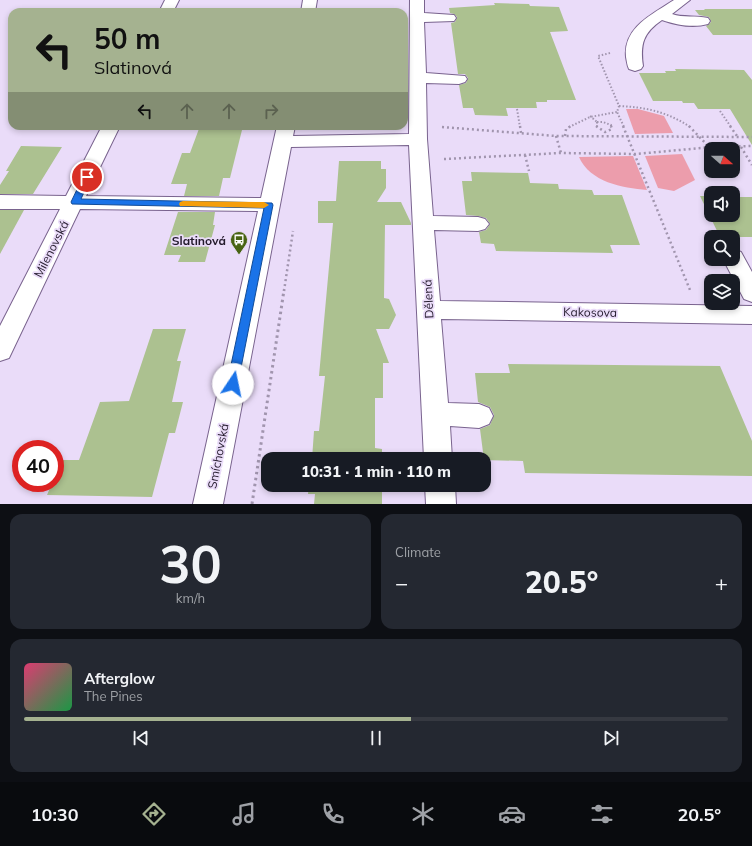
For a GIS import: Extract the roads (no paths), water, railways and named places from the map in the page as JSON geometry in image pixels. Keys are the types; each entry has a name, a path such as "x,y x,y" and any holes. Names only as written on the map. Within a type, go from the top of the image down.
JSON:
{"street":[{"name":"Dělená","path":"417,0 418,141 438,452"},
{"path":"633,60 636,38 645,25 659,14 683,0"},
{"path":"659,14 676,20 703,21"},
{"path":"417,17 449,18"},
{"path":"417,78 459,79"},
{"name":"Milenovská","path":"0,351 75,202 109,130"},
{"path":"285,134 418,141"},
{"name":"Smíchovská","path":"208,504 285,134"},
{"path":"0,202 269,205"},
{"path":"423,223 478,224"},
{"path":"737,266 752,294"},
{"name":"Kakosova","path":"428,310 752,315"},
{"path":"435,414 479,416"},
{"path":"440,492 441,504"}],"place":[{"name":"Slatinová","path":"239,255"}]}
